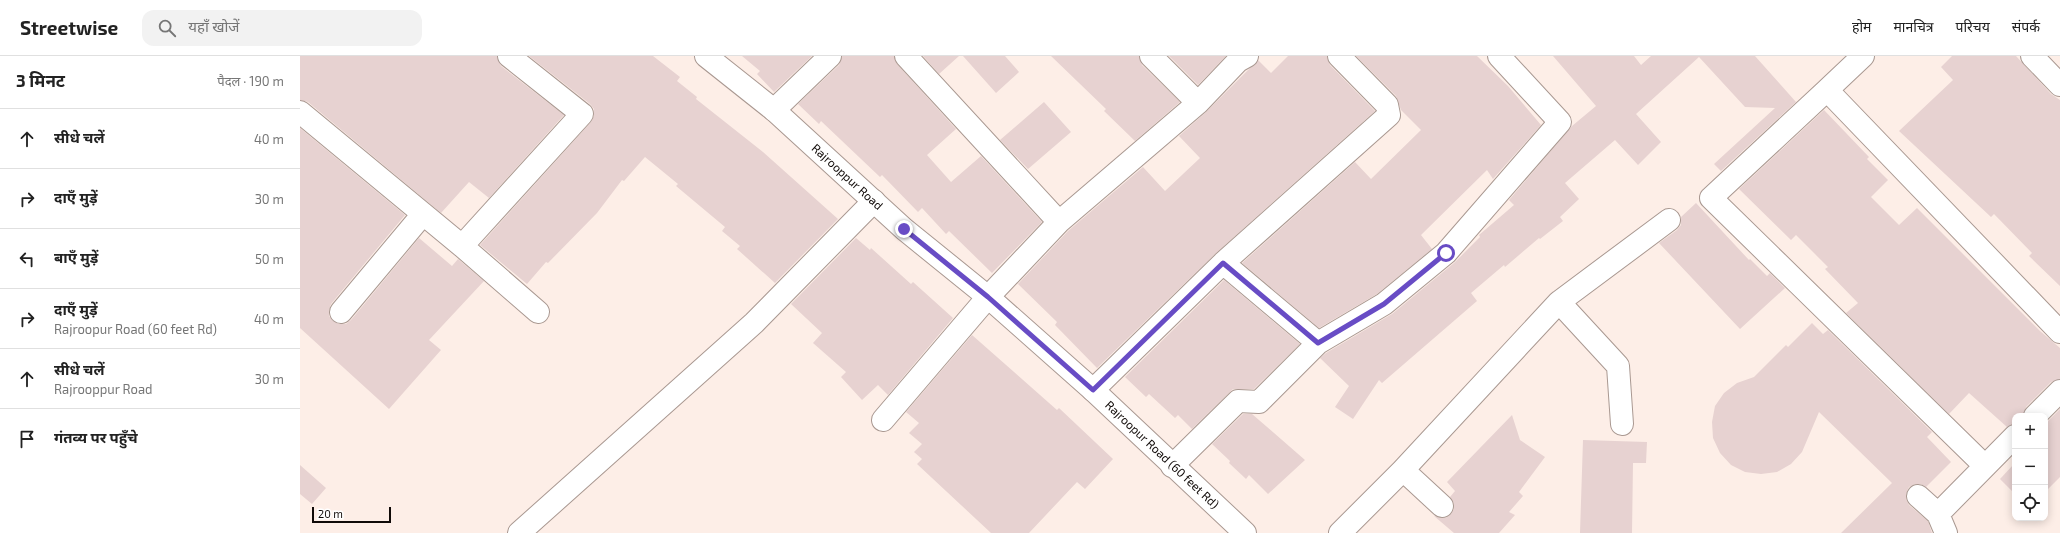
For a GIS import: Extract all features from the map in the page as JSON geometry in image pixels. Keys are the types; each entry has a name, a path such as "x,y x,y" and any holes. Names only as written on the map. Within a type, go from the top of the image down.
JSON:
{"street":[{"path":"462,246 582,114 509,56"},
{"name":"Rajrooppur Road","path":"706,56 774,110 904,229 988,297"},
{"path":"774,110 830,56"},
{"path":"906,56 1059,222"},
{"path":"1151,56 1198,103"},
{"path":"883,420 988,297 1059,222 1198,103 1238,61 1247,56"},
{"path":"1093,390 1223,263 1389,115 1387,105 1339,56"},
{"path":"1172,466 1238,401 1259,402 1318,343 1384,304 1446,253 1560,122 1499,56"},
{"path":"1863,56 1711,198 1985,466"},
{"path":"2032,56 2059,81"},
{"path":"1827,90 2060,332"},
{"path":"300,112 462,246 538,312"},
{"path":"519,533 754,323 874,201"},
{"path":"341,312 423,214"},
{"path":"1340,533 1403,470 1559,302 1669,220"},
{"path":"1223,263 1318,343"},
{"name":"Rajroopur Road (60 feet Rd)","path":"988,297 1093,390 1172,466 1245,533"},
{"path":"1559,302 1618,366 1622,424"},
{"path":"2038,413 2060,391"},
{"path":"1918,496 1942,524 1985,466 2012,439"},
{"path":"1403,470 1442,506"}],"building":[{"path":"300,56 497,56 501,66 564,115 489,198 469,182 441,213 308,102 300,100"},
{"path":"529,56 653,56 680,77 677,81 697,97 696,99 763,152 838,219 775,283 737,249 740,246 722,231 725,227 676,186 678,184 645,157 624,181 622,180 597,213 548,263 546,262 527,284 480,245 591,122 594,116 594,109 590,104"},
{"path":"742,56 812,56 774,92 757,74 760,71"},
{"path":"842,56 894,56 897,64 956,129 927,155 951,182 981,156 1042,222 992,273 949,231 946,234 922,208 918,212 882,175 880,177 821,121 819,124 798,104 839,65"},
{"path":"923,56 959,56 939,74"},
{"path":"963,56 1005,56 1019,72 996,93"},
{"path":"1051,56 1139,56 1142,65 1180,102 1135,141 1104,111 1106,109"},
{"path":"1169,56 1226,56 1198,85"},
{"path":"1288,56 1327,56 1330,65 1375,111 1215,254 1097,368 1055,325 1057,322 1018,284 1068,231 1143,167 1165,191 1200,158 1179,136 1206,112 1258,60 1271,73"},
{"path":"1356,56 1477,56 1508,86 1541,125 1493,179 1487,170 1421,235 1432,249 1377,294 1319,328 1242,263 1355,162 1371,179 1421,130 1401,110 1396,96"},
{"path":"1553,56 1634,56 1641,65 1651,56 1755,56 1796,102 1721,171 1714,164 1775,108 1745,107 1699,57 1636,114 1661,142 1638,165 1615,140 1565,183 1579,199 1560,217 1563,221 1540,239 1539,238 1505,267 1504,265 1471,293 1477,301 1382,383 1379,380 1353,419 1335,407 1349,386 1320,358 1392,314 1454,263 1480,237 1479,235 1514,205 1509,200 1572,126 1596,106"},
{"path":"1952,56 2016,56 2051,94 2060,100 2060,286 2029,256 2032,253 1994,214 1991,217 1899,131 1953,80 1941,67"},
{"path":"1044,102 1071,132 1028,169 1000,140"},
{"path":"1824,110 1869,157 1867,159 1888,180 1871,197 1899,225 1917,208 2040,331 2060,348 2060,379 2051,382 2026,407 2024,413 2012,413 2012,425 2007,427 1969,393 1949,414 1846,313 1858,303 1825,269 1828,267 1796,235 1791,240 1739,189"},
{"path":"300,128 405,215 331,304 329,316 333,321 339,324 346,324 351,320 419,238 452,266 458,259 484,281 429,340 441,350 389,409 300,328"},
{"path":"1696,203 1749,260 1750,259 1767,276 1770,273 1785,288 1740,329 1659,243 1677,230 1681,225 1681,217"},
{"path":"856,238 870,250 871,248 911,284 913,282 953,318 888,395 878,385 862,400 841,377 846,372 813,343 822,333 791,304"},
{"path":"1224,280 1300,344 1254,389 1233,389 1192,429 1178,415 1175,418 1149,394 1146,397 1125,377"},
{"path":"1812,323 1823,334 1828,330 1932,432 1927,437 1951,462 1926,487 1921,484 1915,484 1909,487 1906,493 1906,499 1909,505 1928,521 1932,533 1841,533 1892,483 1819,412 1802,452 1791,464 1777,472 1761,474 1745,472 1731,465 1720,453 1713,438 1712,422 1715,406 1724,393 1737,383 1754,377 1786,345 1788,347"},
{"path":"972,335 1057,410 1059,408 1113,459 1085,489 1077,482 1029,533 991,533 917,464 922,459 914,452 922,444 909,433 919,423 906,412"},
{"path":"2060,409 2060,477 2048,489 2048,449 2048,421"},
{"path":"1243,414 1252,414 1305,460 1268,494 1249,475 1246,479 1212,444"},
{"path":"1512,415 1520,440 1545,457 1519,492 1523,496 1509,512 1515,515 1499,533 1454,533 1434,516 1446,518 1454,509 1454,503 1450,497 1455,491 1447,482"},
{"path":"1583,440 1647,442 1646,463 1633,463 1632,533 1580,533"},
{"path":"300,465 326,488 312,504 300,494"},
{"path":"2012,466 2012,491 2000,479"}],"route":[{"path":"904,229 988,297 1093,390 1223,263 1318,343 1384,304 1446,253"}]}
